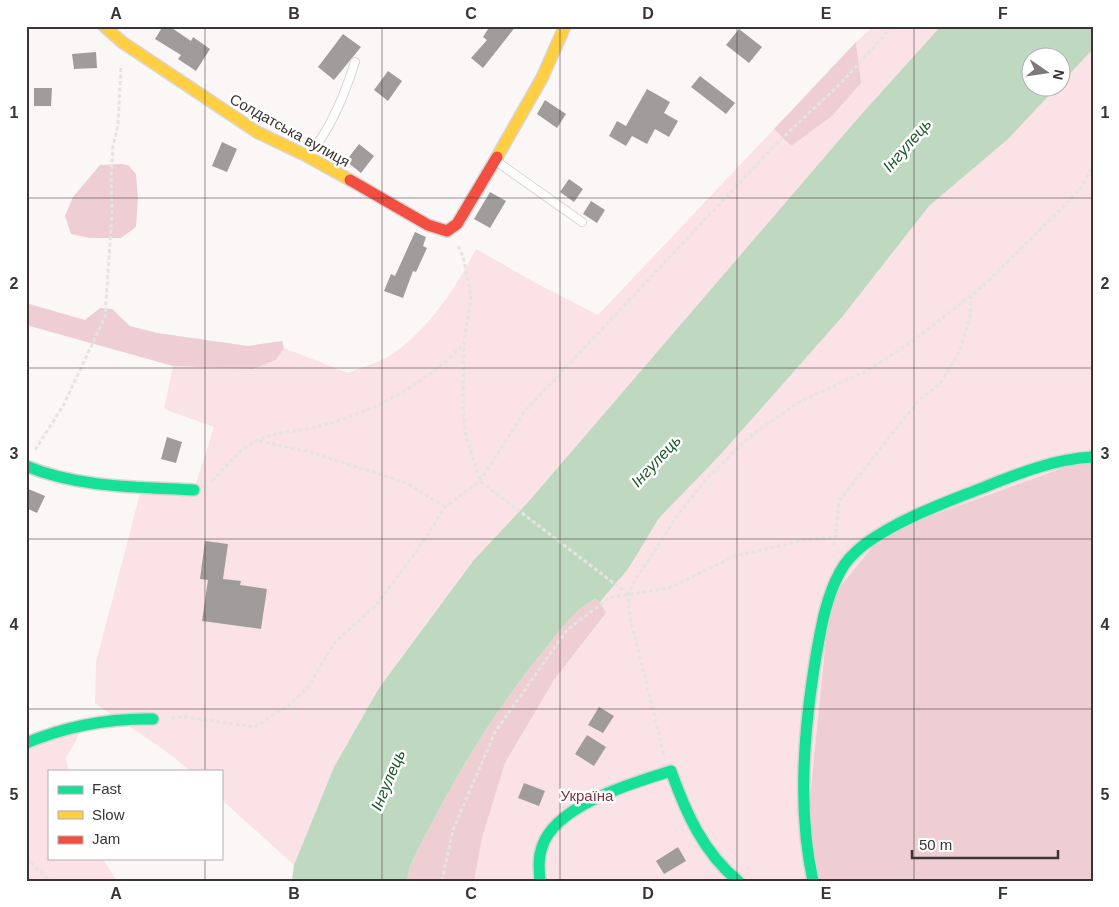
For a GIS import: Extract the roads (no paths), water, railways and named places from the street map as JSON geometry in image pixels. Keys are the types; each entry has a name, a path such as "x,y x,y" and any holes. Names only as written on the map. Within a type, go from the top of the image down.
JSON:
{"street":[{"name":"Солдатська вулиця","path":"104,26 122,42 257,132 308,156 438,230 447,231 457,224 495,161"},
{"path":"495,161 553,58 565,26"},
{"path":"813,881 809,870 806,840 807,724 820,638 830,599 841,572 863,546 948,501 1039,466 1080,457 1093,457"},
{"path":"26,466 36,471 95,483 194,490"},
{"path":"26,744 42,736 96,721 152,719"},
{"path":"540,881 538,864 546,836 563,817 582,805 670,771 684,805 706,848 738,881"}],"lane":[{"path":"308,156 326,132 348,86 355,62"},
{"path":"495,161 582,222"}],"water":[{"name":"Інгулець","path":"941,26 1093,26 1093,49 1072,71 1072,48 1022,48 1022,98 1047,98 1008,139 929,206 842,317 720,455 659,518 628,569 600,602 595,599 587,604 563,626 507,698 472,752 424,837 410,866 407,881 292,881 294,865 334,767 379,688 473,561 530,500 859,117"}],"park label":[{"name":"Україна","path":"587,795"}]}
